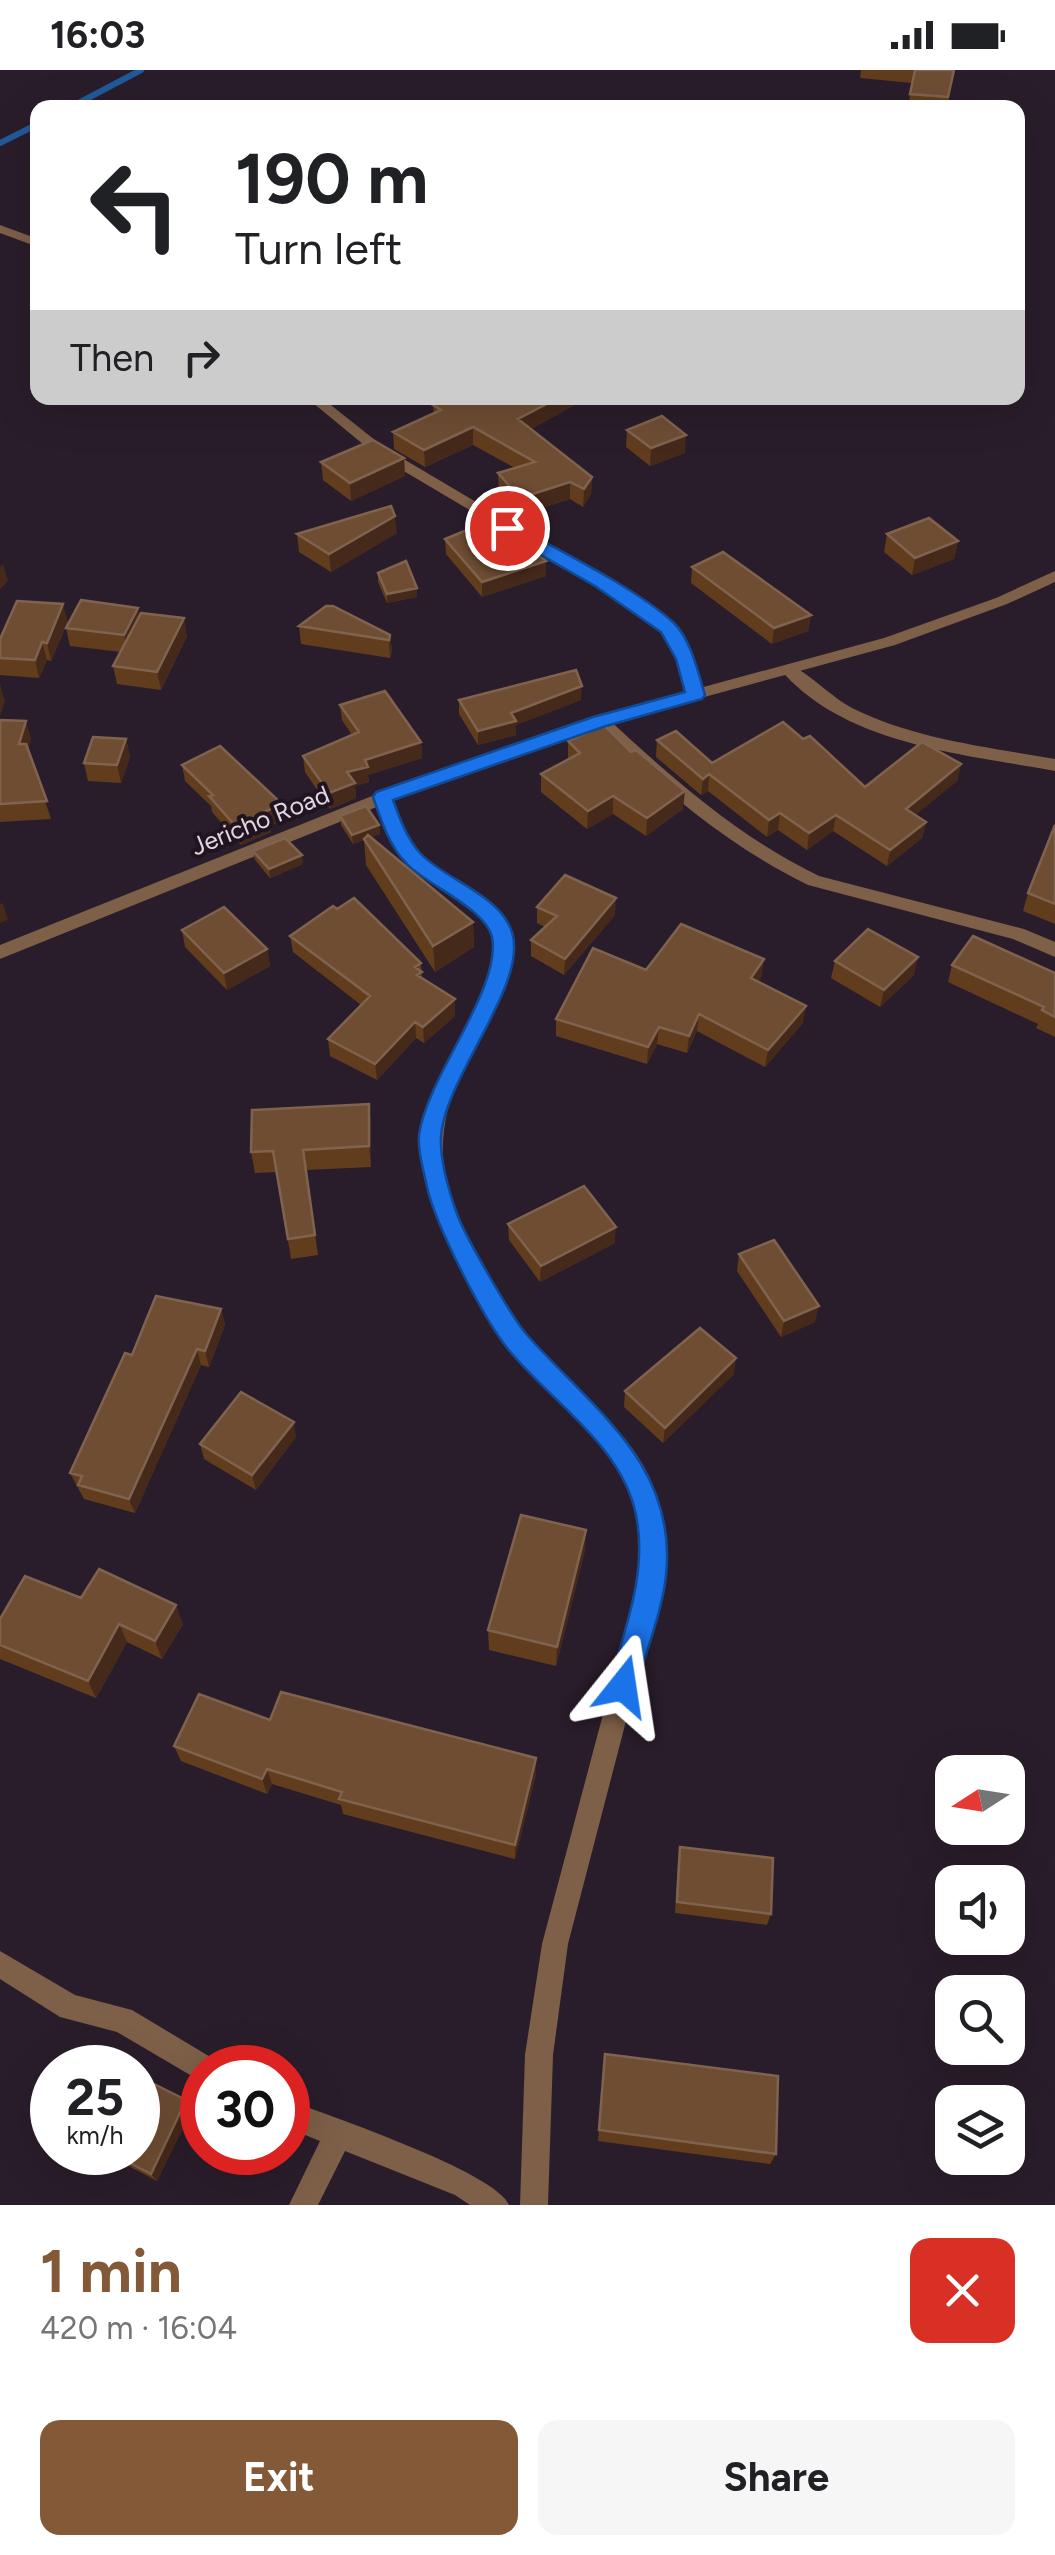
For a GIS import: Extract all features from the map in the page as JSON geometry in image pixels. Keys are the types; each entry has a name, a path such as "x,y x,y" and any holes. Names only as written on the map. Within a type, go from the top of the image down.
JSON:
{"street":[{"path":"0,228 30,240"},
{"path":"323,405 380,452 601,582 668,628 685,659 695,695"},
{"name":"Jericho Road","path":"0,952 382,797 600,721 960,616 1055,576"},
{"path":"788,669 805,687 838,708 877,723 941,744 1055,766"},
{"path":"600,721 727,833 791,870 814,881 1018,934 1055,950"},
{"path":"382,797 393,828 414,859 489,914 502,932 504,943 493,990 446,1082 430,1137 445,1215 515,1340 617,1446 639,1480 650,1518 652,1575 555,1944 539,2055 534,2205"},
{"path":"0,1964 70,2007 122,2020 180,2055"},
{"path":"310,2124 464,2185 495,2205"},
{"path":"303,2205 338,2136"}],"building":[{"path":"915,70 954,70 948,97 910,94"},
{"path":"433,405 545,405 518,419 592,477 584,489 570,482 520,498 498,473 535,462 473,427 424,450 393,432 441,410"},
{"path":"662,416 686,435 651,448 627,430"},
{"path":"373,440 404,458 350,483 321,462"},
{"path":"391,506 395,516 329,554 297,534"},
{"path":"929,518 958,541 915,558 887,534"},
{"path":"491,520 546,561 482,582 445,539"},
{"path":"723,552 811,615 774,628 692,567"},
{"path":"406,561 417,588 387,594 378,573"},
{"path":"81,600 138,608 124,635 66,628"},
{"path":"17,601 63,604 47,643 42,642 35,660 0,658 0,639"},
{"path":"326,606 390,635 389,640 299,626"},
{"path":"141,613 184,618 157,672 113,666"},
{"path":"576,670 582,686 511,713 516,721 478,731 459,700"},
{"path":"385,691 421,742 365,760 368,767 347,772 355,783 329,793 303,756 359,732 340,705"},
{"path":"0,720 26,721 19,744 26,744 47,801 0,804"},
{"path":"783,722 803,739 810,736 865,787 922,742 961,764 906,809 926,822 890,850 836,815 809,833 780,813 769,820 709,774 703,779 657,740 676,731 712,763"},
{"path":"604,725 631,752 636,750 685,791 647,818 613,796 588,811 541,774 580,753 568,741"},
{"path":"93,737 126,739 117,765 84,763"},
{"path":"220,746 282,804 264,812 269,817 238,829 209,796 213,795 182,765"},
{"path":"366,806 379,825 352,835 340,816"},
{"path":"1055,825 1055,904 1028,893"},
{"path":"368,835 473,922 433,946 364,839"},
{"path":"285,838 302,855 269,869 253,851"},
{"path":"565,875 616,898 565,959 531,940 557,916 537,907"},
{"path":"354,898 421,963 415,967 422,972 417,975 455,999 423,1027 415,1022 375,1064 328,1039 370,996 290,936 333,906 337,909"},
{"path":"224,907 267,949 224,973 182,930"},
{"path":"681,924 764,959 751,978 806,1006 768,1050 699,1014 689,1036 659,1027 648,1047 556,1019 593,948 646,970"},
{"path":"868,929 918,957 884,990 835,961"},
{"path":"973,936 1055,973 1055,1017 1042,1010 1044,1007 952,965"},
{"path":"369,1104 369,1146 303,1150 315,1235 288,1239 273,1151 251,1152 252,1110"},
{"path":"584,1186 616,1227 541,1266 508,1224"},
{"path":"774,1240 819,1306 784,1321 739,1254"},
{"path":"156,1296 221,1309 205,1351 197,1349 129,1499 78,1485 82,1476 70,1473 125,1353 132,1355"},
{"path":"700,1328 736,1358 665,1428 625,1391"},
{"path":"241,1392 294,1422 252,1475 200,1444"},
{"path":"521,1515 586,1530 557,1647 488,1630"},
{"path":"99,1569 176,1605 155,1641 119,1624 88,1681 0,1645 0,1619 25,1576 81,1598"},
{"path":"281,1692 536,1758 515,1845 339,1799 342,1792 267,1769 262,1779 174,1746 199,1694 270,1720"},
{"path":"680,1847 773,1858 771,1914 677,1902"},
{"path":"605,2054 778,2076 776,2154 599,2130"},
{"path":"160,2087 180,2097 180,2113 160,2155"}],"waterway":[{"path":"84,100 141,70"},
{"path":"0,143 30,128"}],"route":[{"path":"507,528 601,582 668,628 685,659 695,695 600,721 382,797 393,828 414,859 489,914 502,932 504,953 493,990 446,1082 430,1137 434,1167 445,1215 515,1340 617,1446 639,1480 650,1518 652,1575 623,1686"}]}
